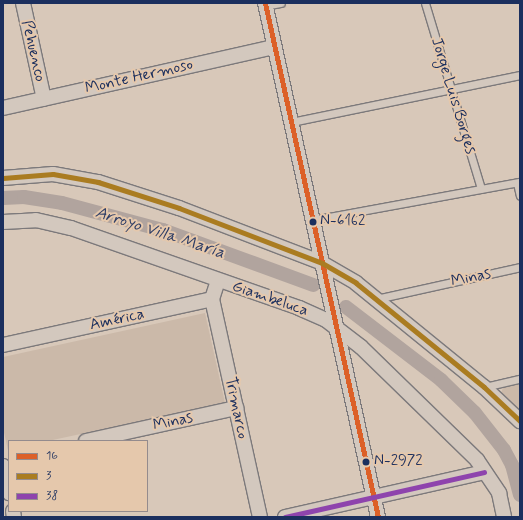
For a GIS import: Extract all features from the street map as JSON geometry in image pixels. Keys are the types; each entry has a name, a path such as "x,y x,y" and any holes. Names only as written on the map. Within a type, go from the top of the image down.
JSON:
{"street":[{"name":"Pehuenco","path":"23,3 44,99"},
{"path":"265,4 378,517"},
{"name":"Monte Hermoso","path":"3,108 274,46"},
{"path":"3,178 53,174 98,182 179,208 322,263 356,283 484,387 520,421"},
{"name":"Giambeluca","path":"3,222 20,220 52,223 306,310 326,320 361,347 461,445 484,472"},
{"path":"212,299 218,281"},
{"name":"América","path":"3,345 212,299"},
{"name":"Trimarco","path":"212,299 260,517"},
{"name":"Minas","path":"91,440 236,408"},
{"path":"3,466 8,488"},
{"path":"285,517 484,472 499,493 504,517"}],"lane":[{"path":"265,4 281,3"},
{"name":"Jorge Luis Borges","path":"425,3 481,189"},
{"path":"291,122 520,75"},
{"path":"312,220 518,183 520,196"},
{"name":"Minas","path":"375,299 520,267"},
{"path":"484,387 520,379"}],"shaded area":[{"path":"205,313 225,403 53,440 8,440 8,450 3,428 3,357"},
{"path":"520,383 520,416 501,394 503,387"}],"waterway":[{"name":"Arroyo Villa María","path":"3,198 24,197 62,203 163,230 313,285"},
{"name":"Arroyo Villa María","path":"346,307 441,380 475,413 504,450 512,465 520,495"}],"transit line":[{"name":"16","path":"265,3 378,517"},
{"name":"3","path":"3,178 53,174 98,182 179,208 322,263 356,283 484,387 520,421"},
{"name":"38","path":"285,517 484,472"}],"place":[{"name":"N-6162","path":"313,222"},
{"name":"N-2972","path":"366,462"}]}
